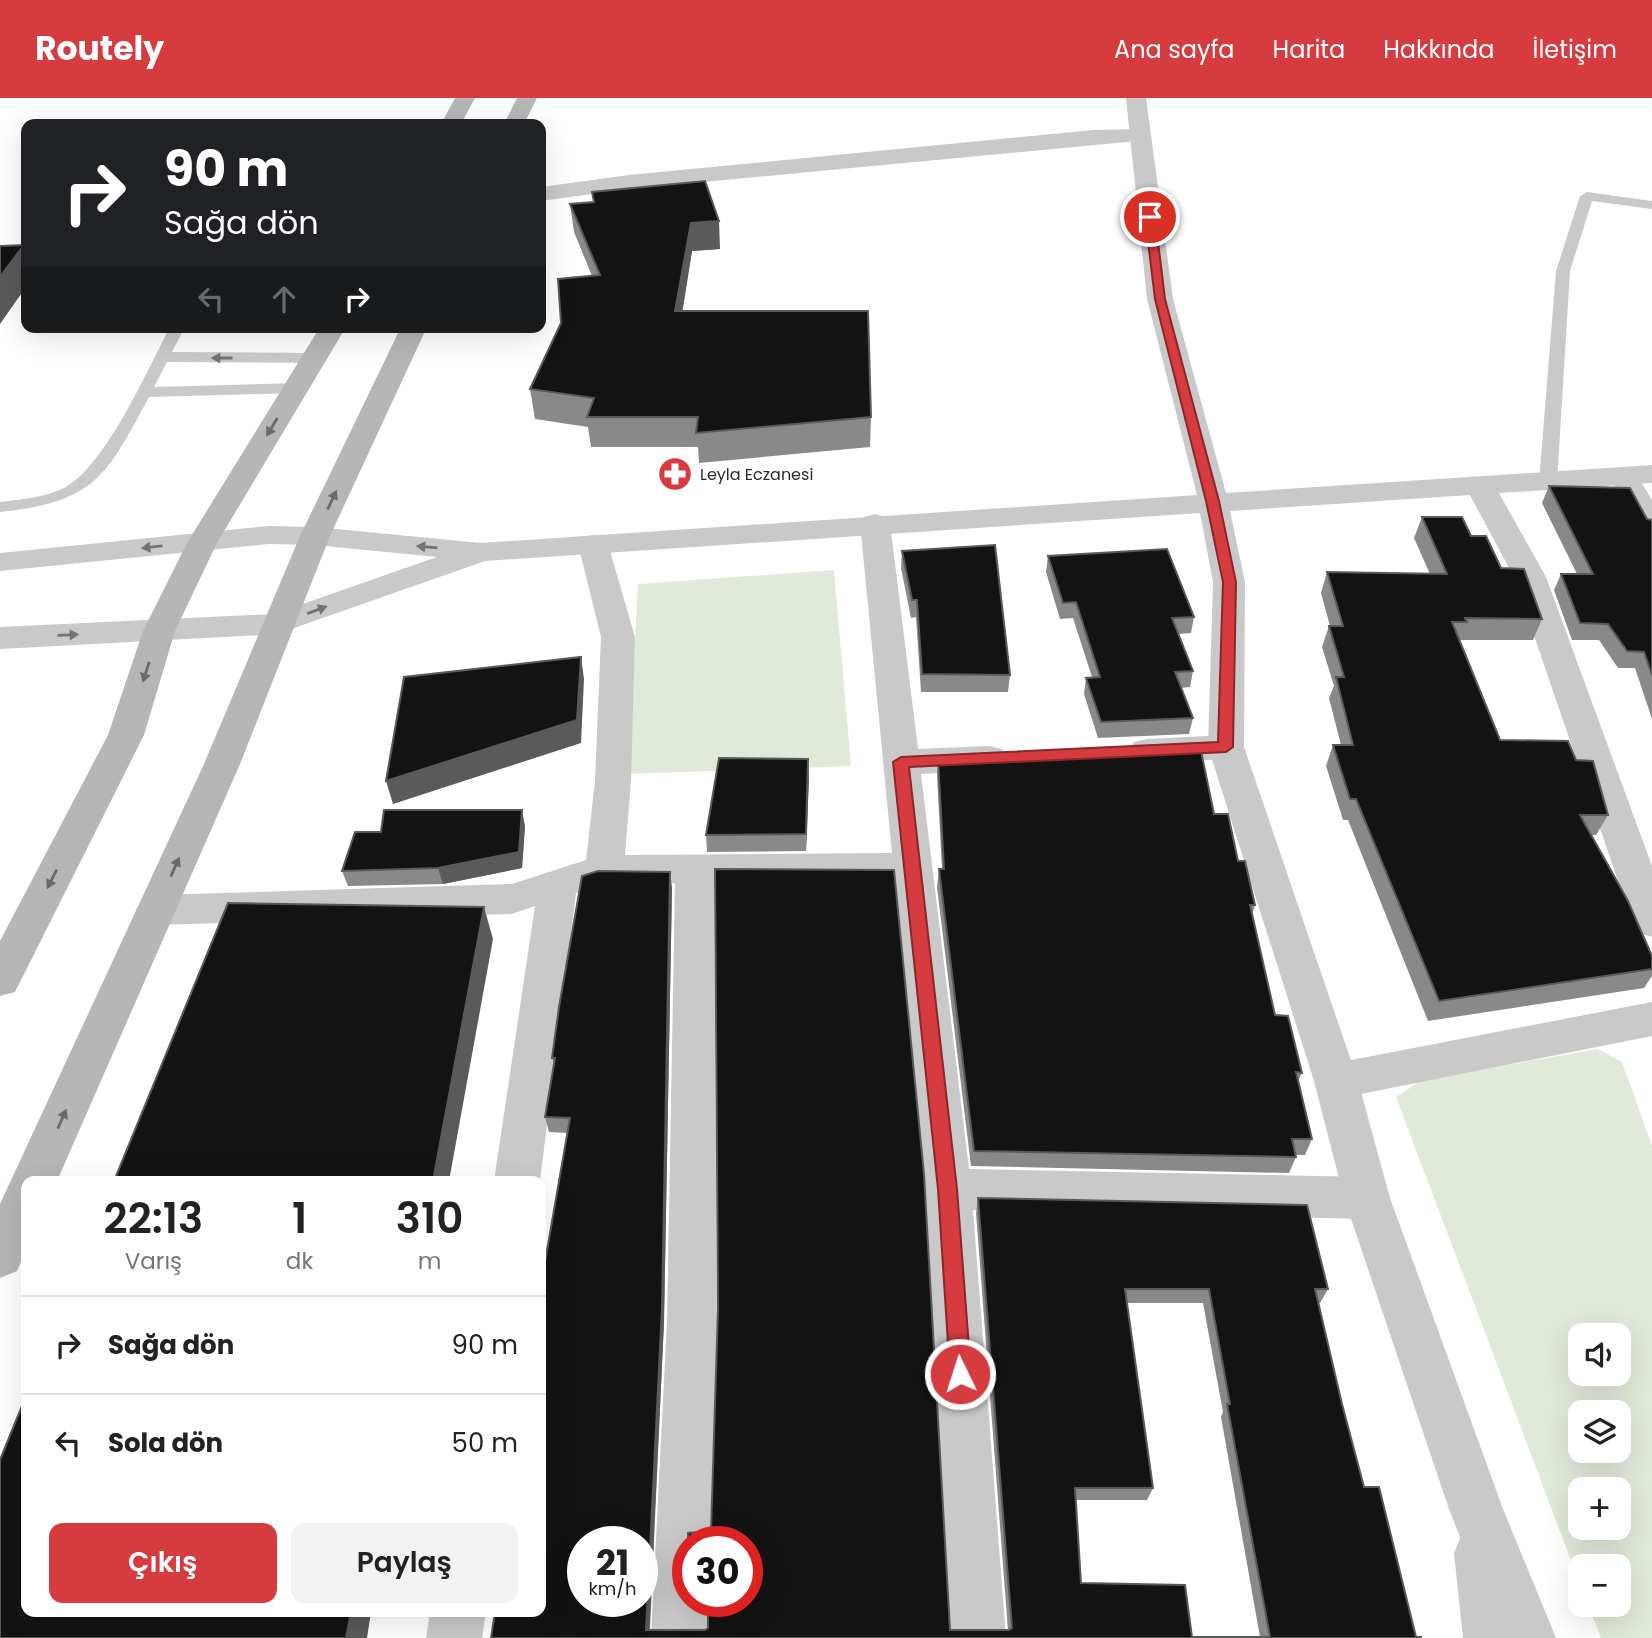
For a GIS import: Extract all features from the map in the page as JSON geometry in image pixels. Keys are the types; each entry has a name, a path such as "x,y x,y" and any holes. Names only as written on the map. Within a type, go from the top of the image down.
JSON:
{"main road":[{"path":"454,119 465,98"},
{"path":"516,119 527,98"},
{"path":"0,980 125,735 159,631 202,543 329,333"},
{"path":"36,1176 222,764 314,536 411,333"},
{"path":"0,1256 21,1209"}],"street":[{"path":"546,193 629,182 1094,136 1138,116 1160,299 1213,501 1230,582 1226,747 1336,1081 1367,1198 1476,1509 1528,1638"},
{"path":"0,562 268,536 314,536 481,552 875,523 1638,475 1652,528"},
{"path":"1480,486 1530,577 1588,734 1652,922"},
{"path":"875,523 948,1189 978,1638"},
{"path":"593,544 618,637 612,781 604,869"},
{"path":"0,638 277,624 481,552"},
{"path":"1117,752 1226,747"},
{"path":"901,762 1023,757"},
{"path":"156,910 512,899 604,869 914,867"},
{"path":"679,1638 692,1322 695,868"},
{"path":"518,1176 558,882"},
{"path":"1336,1081 1652,1018"},
{"path":"948,1189 1367,1198"},
{"path":"1476,1509 1491,1638"},
{"path":"454,1638 457,1617"}],"lane":[{"path":"1548,482 1563,271 1587,196 1652,205"},
{"path":"0,507 38,503 77,487 100,465 175,333"},
{"path":"161,358 314,358"},
{"path":"142,392 296,388"}],"green space":[{"path":"834,570 851,766 628,774 638,584"},
{"path":"1598,1049 1622,1062 1652,1146 1652,1638 1601,1638 1593,1617 1631,1617 1631,1554 1569,1554 1396,1097 1422,1080"}],"building":[{"path":"705,181 719,221 691,223 675,311 868,311 871,417 696,433 698,417 587,417 594,398 530,389 561,323 558,279 600,275 570,204 594,202 592,192"},
{"path":"21,245 21,249 0,277 0,246"},
{"path":"1549,486 1630,488 1647,519 1652,520 1652,675 1644,652 1627,651 1608,624 1580,623 1561,574 1593,574"},
{"path":"1422,517 1462,517 1471,536 1486,536 1501,568 1524,569 1542,619 1465,618 1467,622 1452,622 1500,740 1568,741 1576,760 1593,761 1608,815 1580,815 1628,901 1652,956 1652,969 1439,1001 1356,799 1350,799 1333,745 1353,745 1336,677 1344,677 1329,626 1343,626 1327,572 1447,574"},
{"path":"995,545 1010,675 922,674 917,600 912,600 902,551"},
{"path":"1167,549 1194,617 1172,618 1193,671 1175,672 1193,718 1101,722 1086,678 1100,677 1076,602 1063,603 1048,556"},
{"path":"581,657 577,720 386,781 404,677"},
{"path":"1200,746 1214,814 1228,814 1238,861 1245,861 1255,905 1250,905 1275,1015 1288,1016 1302,1073 1296,1072 1312,1139 1292,1139 1296,1157 974,1151 939,869 944,869 938,759"},
{"path":"719,758 808,759 806,834 706,835"},
{"path":"384,810 522,810 519,852 438,868 342,871 355,832 381,832"},
{"path":"715,869 894,870 924,1174 950,1630 1012,1628 978,1198 1307,1205 1328,1289 1315,1289 1342,1404 1364,1487 1379,1487 1416,1637 1421,1638 491,1638 494,1617 546,1617 546,1256 570,1118 545,1117 555,1058 552,1058 559,1007 582,876 598,871 670,872 662,1308 651,1526 567,1526 567,1617 647,1617 646,1630 708,1628 708,1617 763,1617 763,1526 711,1526 718,1308","holes":["1125,1289 1209,1289 1230,1404 1227,1404 1270,1637 1192,1637 1185,1585 1081,1583 1075,1488 1153,1488"]},
{"path":"228,903 484,907 434,1176 116,1176"},
{"path":"21,1408 21,1617 350,1617 346,1638 0,1638 0,1460"}],"place":[{"name":"Leyla Eczanesi","path":"675,474"}],"route":[{"path":"960,1374 948,1189 901,762 1226,747 1230,582 1213,501 1160,299 1150,217"}]}
